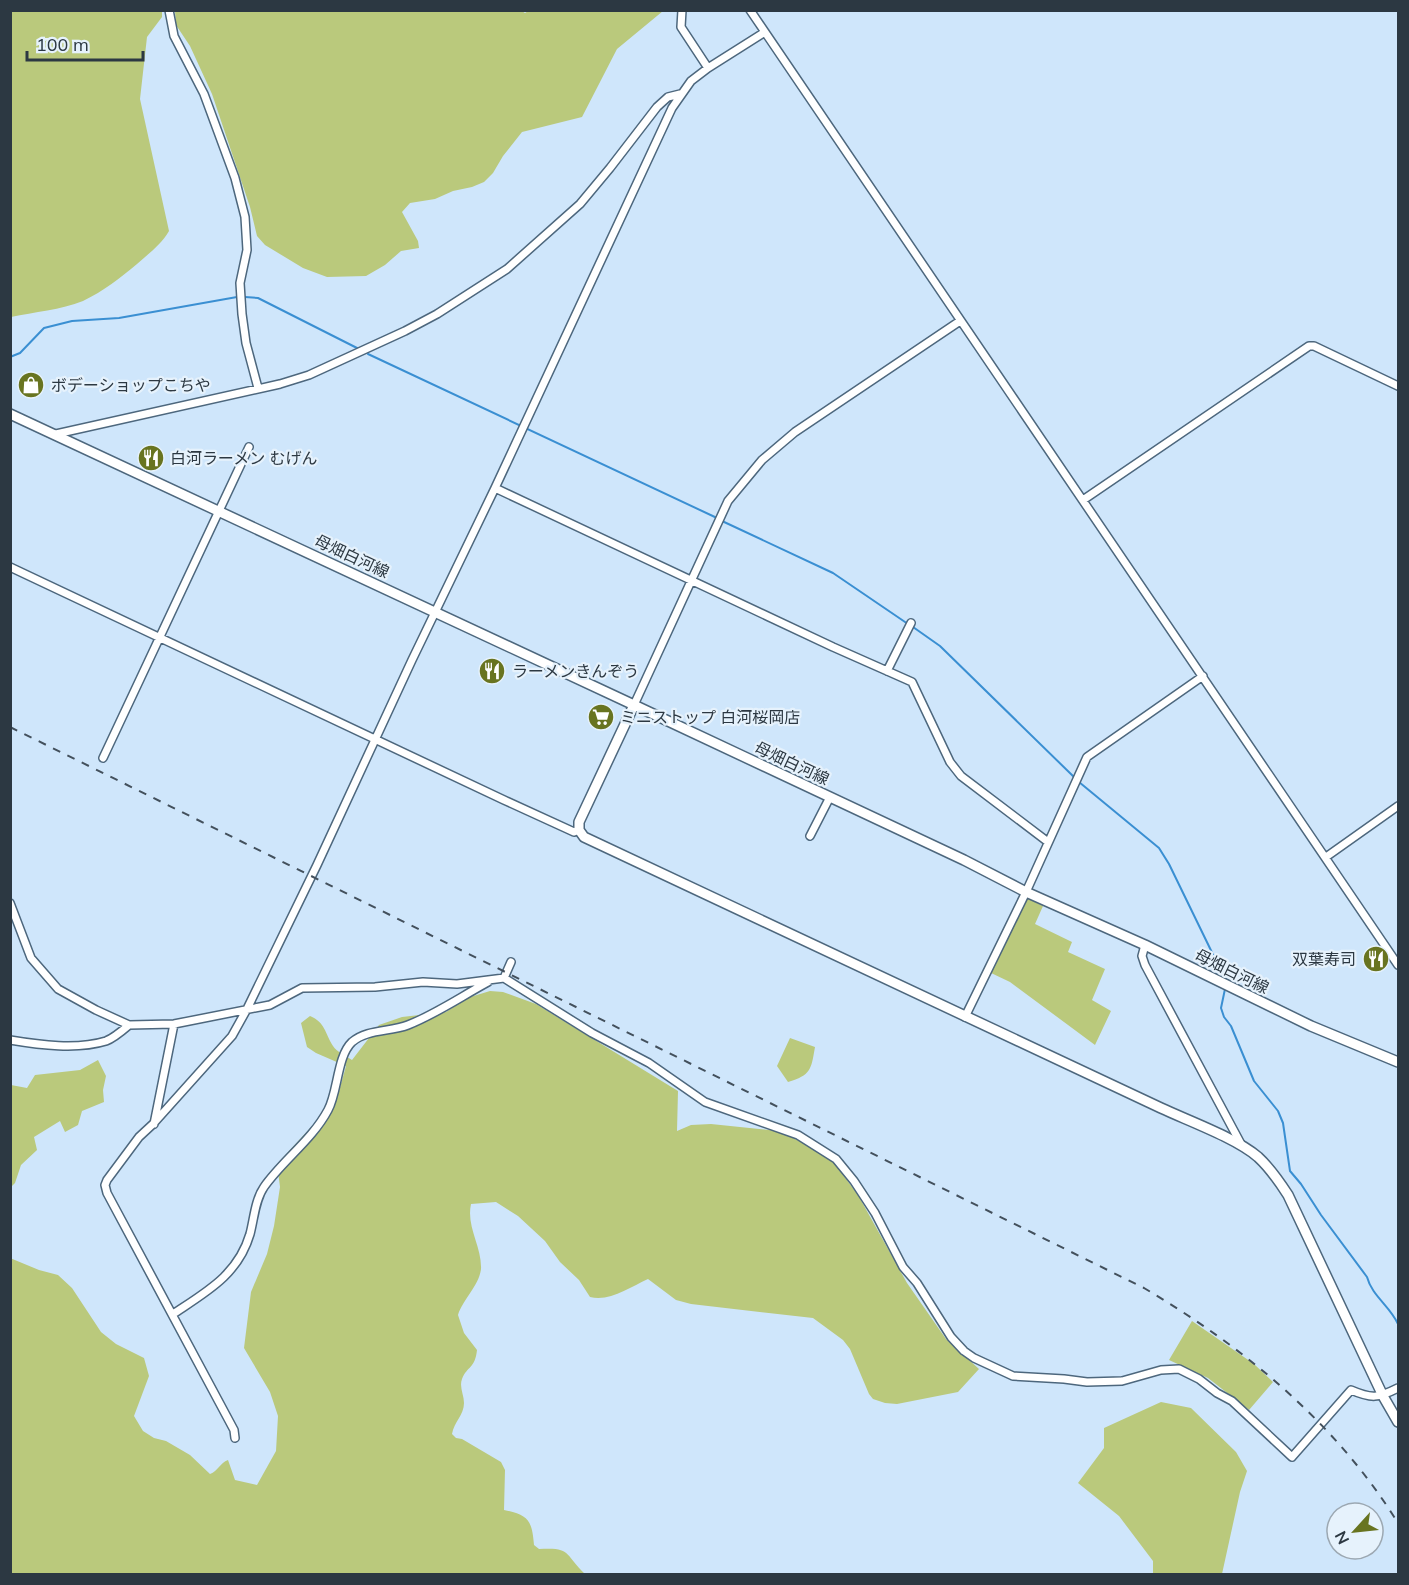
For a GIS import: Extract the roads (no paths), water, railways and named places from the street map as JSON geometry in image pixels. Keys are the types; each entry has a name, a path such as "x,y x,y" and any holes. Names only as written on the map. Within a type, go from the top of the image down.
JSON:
{"main road":[{"name":"母畑白河線","path":"10,414 964,860 1026,892 1145,945 1311,1026 1398,1062"},
{"path":"634,705 579,822 579,830 584,837 1243,1147 1276,1176 1288,1195 1383,1396 1398,1422"}],"street":[{"path":"169,10 174,36 204,94 232,171 245,217 247,250 240,283 242,314 246,343 258,388"},
{"path":"682,10 681,27 708,68"},
{"path":"750,10 1398,965"},
{"path":"235,1438 234,1430 107,1193 105,1185 139,1137 232,1036 247,1009 680,94 691,81 708,68 765,32"},
{"path":"56,434 299,378 405,332 507,269 580,204 657,107 668,97 680,94"},
{"path":"634,705 728,501 762,460 780,444 960,321"},
{"path":"1083,500 1309,346 1314,346 1398,386"},
{"path":"103,758 249,447"},
{"path":"495,488 914,685 950,762 961,776 1048,842"},
{"path":"10,567 574,832 579,830"},
{"path":"887,671 911,623"},
{"path":"965,1017 1088,757 1203,676"},
{"path":"810,836 830,797"},
{"path":"1326,857 1398,806"},
{"path":"10,903 31,958 58,988 96,1010 129,1025 174,1024 270,1005 302,988 375,987 423,981 457,984 504,978 592,1033 649,1063 705,1102 798,1135 837,1159 875,1213 903,1267 951,1337 964,1351 985,1364 1013,1376 1087,1382 1122,1382 1161,1370 1179,1369 1232,1401 1292,1457 1352,1390 1369,1398 1383,1396 1398,1388"},
{"path":"1145,945 1142,956 1145,964 1243,1147"},
{"path":"504,978 512,962"},
{"path":"173,1314 193,1303 227,1275 237,1263 249,1236 263,1188 324,1117 332,1101 341,1065 353,1041 370,1033 408,1025 490,980"},
{"path":"153,1124 174,1024"},
{"path":"10,1040 59,1046 92,1043 106,1041 129,1025"}],"waterway":[{"path":"10,357 20,353 44,328 72,321 119,318 237,297"},
{"path":"245,297 258,298 357,348"},
{"path":"368,354 717,518"},
{"path":"722,521 833,573 908,624"},
{"path":"913,627 940,646 1075,778"},
{"path":"1079,782 1159,848 1221,971"},
{"path":"1225,989 1221,1008 1224,1017 1231,1026 1254,1081 1278,1111 1283,1123 1290,1171 1398,1324"}],"railway":[{"path":"10,727 1144,1288 1218,1336 1286,1390 1346,1453 1398,1523"}],"place":[{"name":"ボデーショップこちや","path":"31,385"},
{"name":"白河ラーメン むげん","path":"151,458"},
{"name":"ラーメンきんぞう","path":"492,671"},
{"name":"ミニストップ 白河桜岡店","path":"601,717"},
{"name":"双葉寿司","path":"1376,959"}]}
